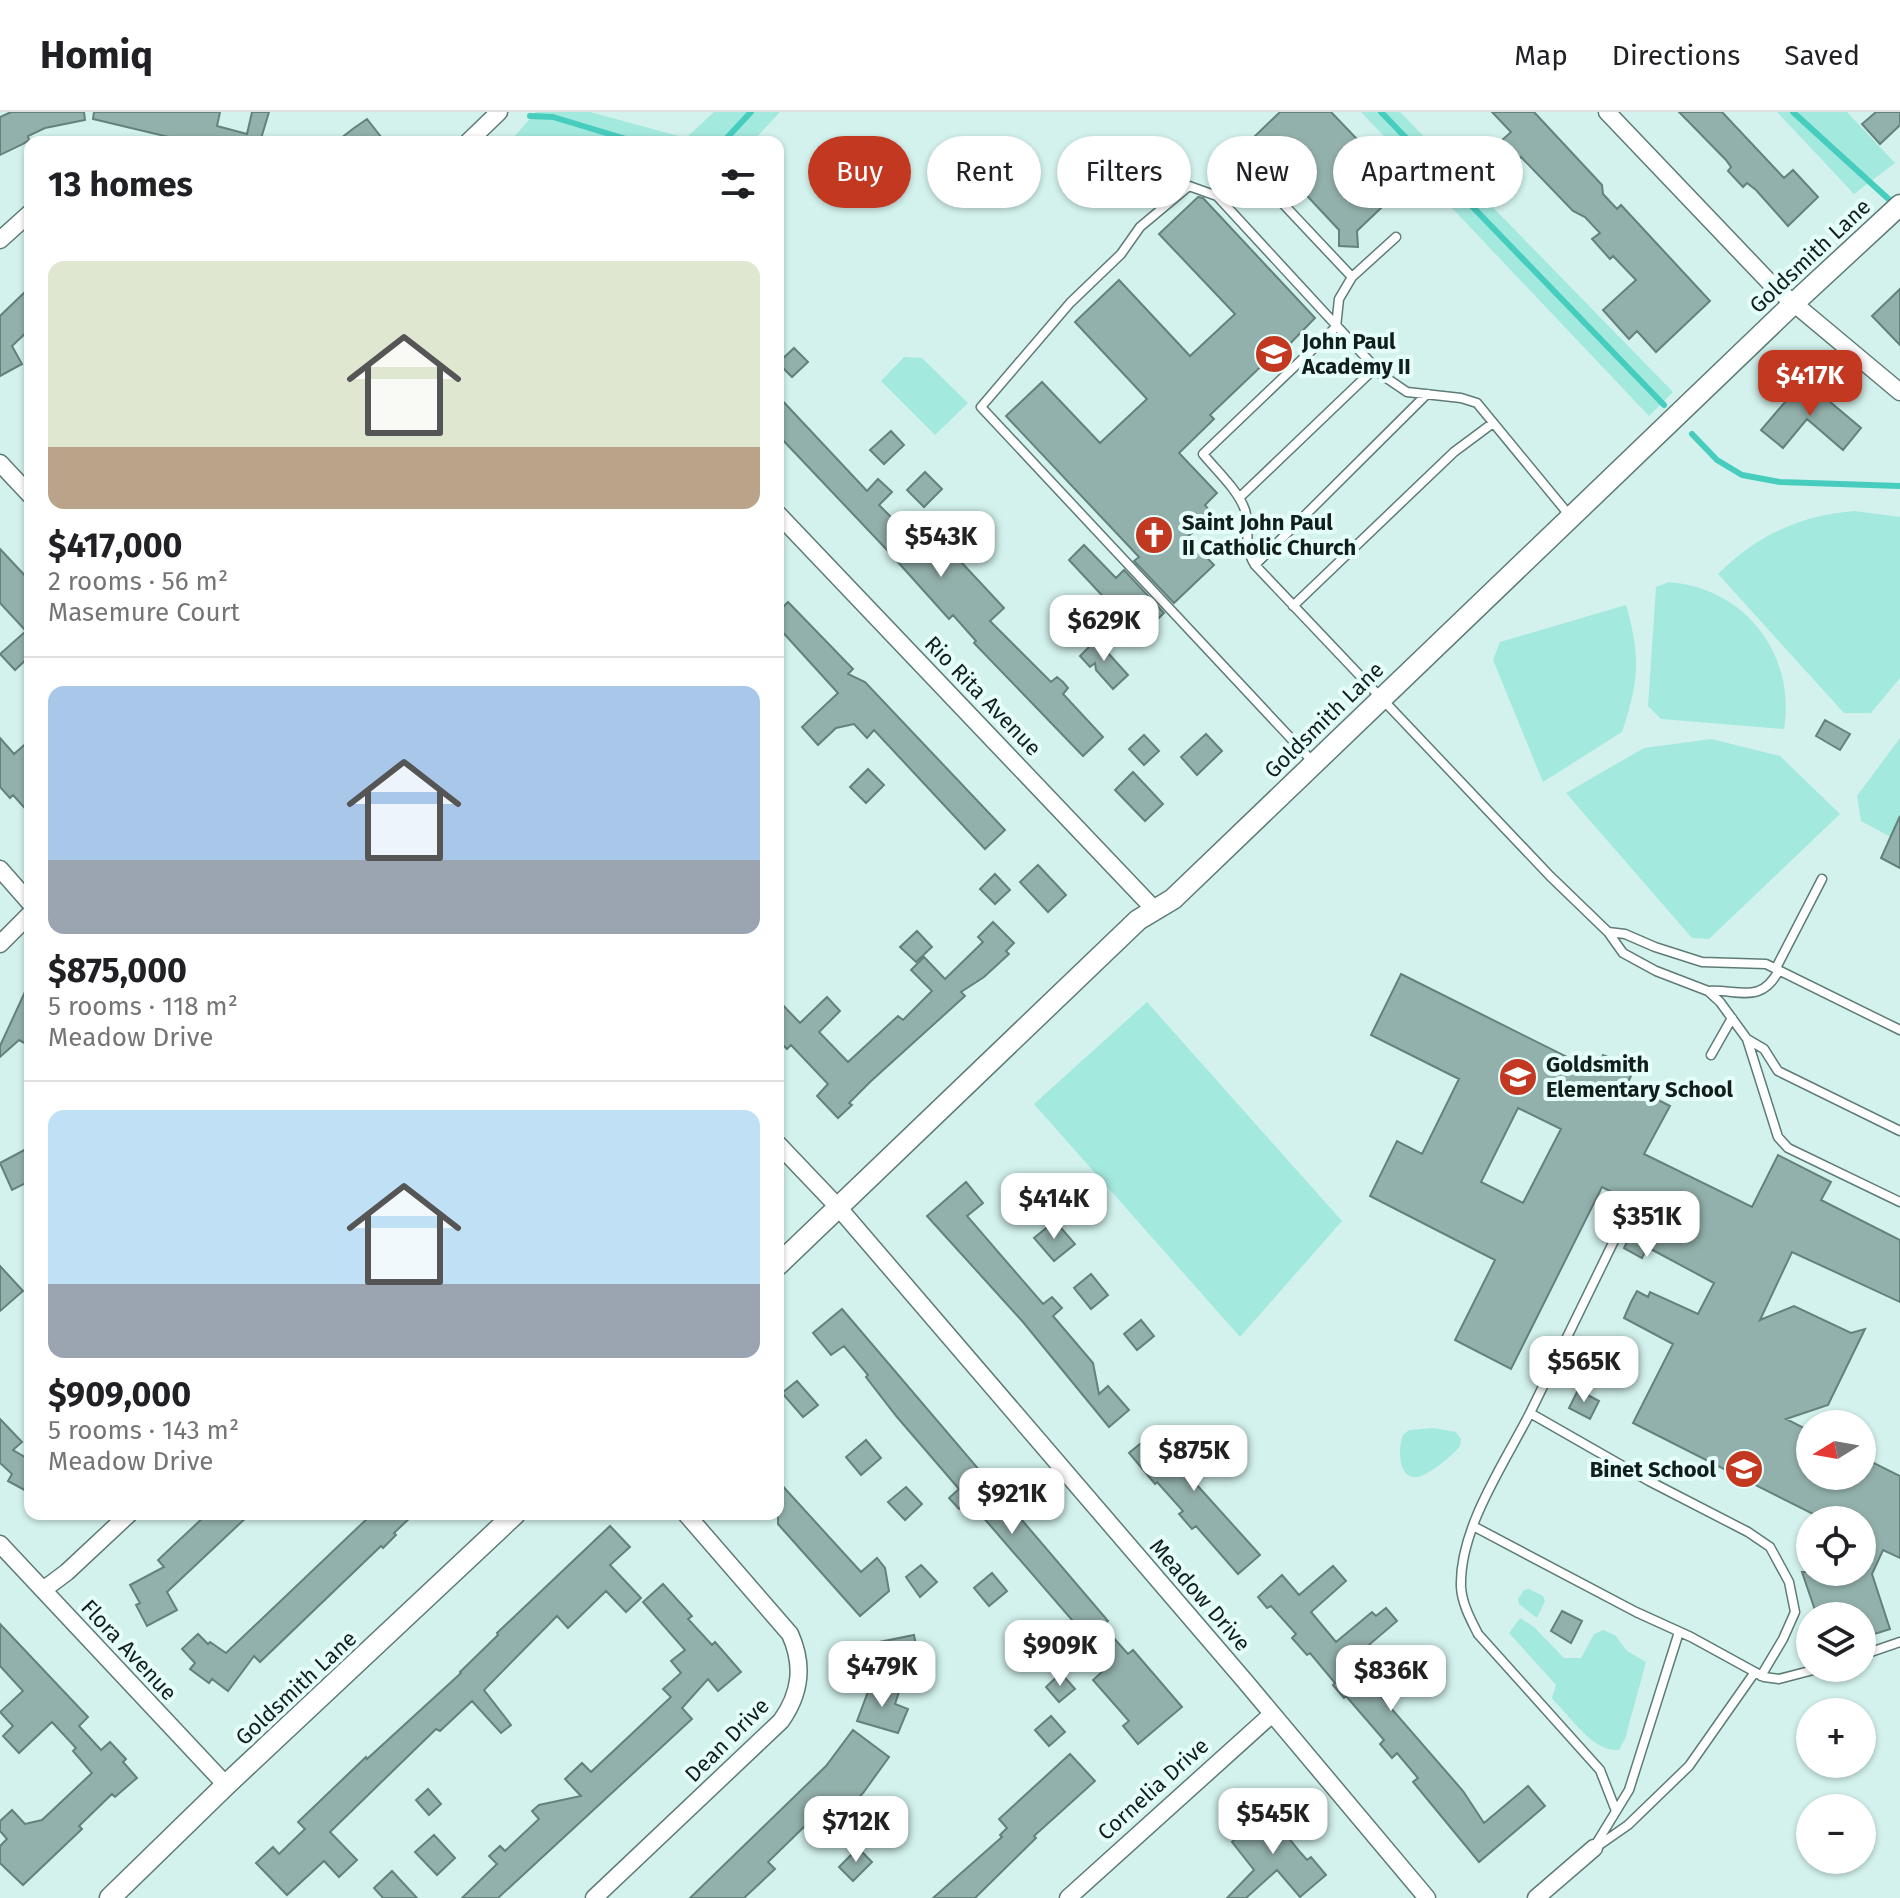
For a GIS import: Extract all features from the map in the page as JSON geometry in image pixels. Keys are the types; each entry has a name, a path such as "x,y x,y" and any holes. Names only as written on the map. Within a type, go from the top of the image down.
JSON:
{"street":[{"path":"474,136 499,112"},
{"path":"1607,112 1773,286 1900,392"},
{"name":"Goldsmith Lane","path":"784,1259 1138,920 1173,899 1900,205"},
{"path":"0,240 24,218"},
{"path":"0,463 24,489"},
{"name":"Rio Rita Avenue","path":"784,520 1155,910"},
{"path":"0,869 24,896"},
{"path":"0,944 24,920"},
{"name":"Meadow Drive","path":"784,1150 838,1207 1427,1898"},
{"path":"43,1590 123,1520"},
{"name":"Goldsmith Lane","path":"110,1898 509,1520"},
{"name":"Dean Drive","path":"594,1898 781,1721 799,1683 800,1668 790,1634 691,1520"},
{"name":"Flora Avenue","path":"0,1544 226,1785"},
{"name":"Cornelia Drive","path":"1068,1898 1271,1715"},
{"path":"1536,1898 1594,1848"}],"lane":[{"path":"1207,192 1189,186 1140,227 1121,254 1070,303 981,407 1314,763"},
{"path":"1228,208 1375,368 1407,392 1461,398 1477,403 1571,517"},
{"path":"1287,208 1352,277"},
{"path":"1396,237 1352,277 1339,299 1336,327 1203,454 1239,498 1246,512 1247,552 1255,565 1550,876 1608,932 1623,953 1656,971 1708,991 1757,993 1772,983 1822,879"},
{"path":"1239,498 1375,368"},
{"path":"1255,565 1427,394"},
{"path":"1293,606 1454,452 1493,423"},
{"path":"1608,932 1625,934 1702,962 1766,964 1900,1030"},
{"path":"1708,991 1747,1039 1778,1137 1788,1148 1900,1202"},
{"path":"1711,1055 1732,1018"},
{"path":"1747,1039 1764,1049 1778,1071 1900,1131"},
{"path":"1616,1811 1600,1770 1490,1651 1478,1634 1468,1615 1461,1590 1465,1548 1473,1526 1629,1210"},
{"path":"1530,1413 1770,1547 1789,1582 1795,1612 1783,1639 1689,1766 1628,1825 1594,1848"},
{"path":"1473,1526 1758,1674 1779,1679 1796,1675"},
{"path":"1594,1848 1629,1790 1679,1632"},
{"path":"1876,1650 1900,1642"}],"green space":[{"path":"536,112 590,112 679,136 515,136"},
{"path":"714,112 780,112 758,136 688,136"},
{"path":"1361,112 1400,112 1423,136 1384,136"},
{"path":"1777,112 1847,112 1895,163 1854,194"},
{"path":"1452,208 1494,208 1673,392 1649,416"},
{"path":"904,357 922,358 968,403 935,435 881,381"},
{"path":"1855,511 1900,517 1900,678 1871,713 1844,713 1718,574 1748,548 1781,529 1816,517"},
{"path":"1669,582 1696,587 1721,597 1742,611 1760,630 1773,651 1782,675 1786,701 1784,729 1661,719 1648,706 1656,587"},
{"path":"1626,605 1634,640 1636,669 1622,732 1543,782 1493,660 1500,642"},
{"path":"1900,738 1900,842 1861,821 1857,796"},
{"path":"1711,739 1780,756 1840,814 1709,939 1692,938 1566,793 1644,748"},
{"path":"1147,1002 1342,1221 1240,1337 1034,1104"},
{"path":"1433,1428 1456,1432 1461,1439 1460,1446 1428,1473 1411,1477 1401,1462 1403,1435 1409,1430"},
{"path":"1529,1589 1543,1596 1545,1601 1537,1618 1519,1604 1518,1599 1524,1590"},
{"path":"1520,1618 1534,1627 1564,1658 1581,1658 1594,1634 1603,1630 1615,1635 1627,1651 1646,1662 1625,1739 1619,1750 1601,1746 1592,1740 1554,1701 1556,1685 1509,1633"}],"building":[{"path":"11,112 84,112 85,120 45,128 24,136 24,143 0,155 0,117"},
{"path":"94,112 220,112 217,126 247,134 252,112 269,112 262,136 165,136 93,119"},
{"path":"1280,112 1331,112 1354,136 1333,136 1333,208 1381,208 1357,231 1358,247 1339,246 1339,230 1317,206 1317,136 1255,136"},
{"path":"1492,112 1534,112 1602,185 1603,194 1617,209 1621,205 1710,301 1656,352 1637,331 1629,339 1603,310 1636,280 1592,239 1600,233 1585,217 1573,211 1523,159 1523,136 1507,136 1511,132"},
{"path":"1679,112 1722,112 1784,178 1793,170 1818,197 1788,226 1756,190 1747,183 1743,187 1728,171 1731,167 1726,160"},
{"path":"1876,112 1900,112 1900,125 1880,144 1862,124"},
{"path":"367,119 380,136 344,136"},
{"path":"1198,197 1203,198 1207,208 1212,208 1315,318 1277,357 1274,354 1210,415 1214,419 1179,453 1217,493 1205,505 1209,510 1189,529 1192,533 1187,537 1214,565 1174,603 1134,561 1139,557 1006,416 1042,382 1100,443 1147,399 1075,322 1119,280 1190,356 1235,314 1159,234 1186,208 1191,208"},
{"path":"1900,289 1900,345 1872,316"},
{"path":"24,293 24,335 12,346 22,364 0,376 0,316"},
{"path":"794,348 808,362 792,377 784,369 784,357"},
{"path":"1804,380 1861,428 1843,450 1807,419 1783,448 1761,430"},
{"path":"784,402 867,491 878,479 892,492 879,505 907,533 914,526 939,552 967,524 983,542 962,563 1004,608 990,621 1051,682 1057,677 1063,682 1068,688 1063,694 1103,737 1083,756 974,643 976,641 953,615 949,619 784,441"},
{"path":"891,431 904,445 884,464 870,450"},
{"path":"925,472 942,489 924,507 907,490"},
{"path":"1084,545 1116,578 1124,570 1164,613 1140,636 1069,560"},
{"path":"0,549 24,575 24,629 0,603"},
{"path":"788,602 853,669 848,674 865,682 1005,830 985,849 874,730 867,738 854,724 836,728 818,745 802,727 838,693 784,634 784,606"},
{"path":"1088,631 1128,675 1113,689 1096,670 1095,663 1090,667 1080,656 1091,645"},
{"path":"24,633 24,662 15,670 0,654"},
{"path":"1825,720 1850,734 1840,750 1816,736"},
{"path":"1206,734 1222,751 1197,775 1181,757"},
{"path":"1144,735 1159,751 1144,765 1129,749"},
{"path":"0,738 14,754 24,745 24,807 0,787"},
{"path":"868,769 884,785 866,803 850,787"},
{"path":"1133,772 1163,804 1145,821 1115,790"},
{"path":"1900,816 1900,868 1881,858"},
{"path":"1038,865 1066,895 1048,912 1020,882"},
{"path":"995,874 1010,890 995,904 980,889"},
{"path":"993,922 1014,943 1006,951 1009,954 984,977 961,992 965,996 870,1082 838,1118 817,1096 828,1084 791,1045 787,1049 784,1046 784,1006 800,1023 827,997 840,1011 819,1032 848,1062 898,1016 903,1020 932,991 911,970 924,957 945,979 983,942 978,937"},
{"path":"917,931 932,947 916,962 900,947"},
{"path":"1401,974 1595,1071 1603,1055 1635,1068 1627,1084 1670,1106 1644,1154 1752,1207 1778,1155 1831,1182 1821,1200 1900,1240 1900,1302 1792,1252 1760,1320 1794,1306 1851,1333 1865,1329 1828,1405 1813,1410 1796,1410 1796,1416 1786,1419 1796,1424 1796,1490 1876,1490 1876,1464 1900,1476 1900,1558 1883,1550 1876,1565 1876,1506 1797,1506 1633,1423 1673,1344 1624,1318 1637,1291 1648,1297 1650,1292 1698,1314 1714,1283 1647,1247 1642,1258 1624,1248 1644,1208 1602,1187 1511,1369 1455,1340 1495,1260 1370,1196 1397,1141 1422,1154 1459,1079 1371,1035","holes":["1518,1108 1561,1129 1523,1203 1481,1182"]},
{"path":"24,994 24,1043 19,1040 0,1057 0,1046"},
{"path":"24,1150 24,1184 12,1190 0,1163"},
{"path":"966,1182 983,1203 967,1216 1043,1304 1052,1297 1062,1308 1053,1316 1093,1363 1099,1394 1108,1386 1129,1410 1109,1427 1023,1322 927,1216"},
{"path":"1055,1221 1075,1244 1054,1261 1034,1238"},
{"path":"0,1266 23,1291 0,1311"},
{"path":"1091,1274 1108,1295 1091,1309 1074,1288"},
{"path":"842,1309 1108,1621 1103,1626 1128,1654 1133,1650 1182,1707 1138,1744 1123,1726 1129,1721 1093,1680 1103,1671 1096,1664 1104,1657 969,1501 959,1509 949,1498 959,1489 897,1417 844,1346 831,1355 813,1333"},
{"path":"1141,1320 1154,1336 1137,1350 1124,1334"},
{"path":"797,1381 818,1405 803,1417 784,1391"},
{"path":"1578,1390 1599,1401 1590,1419 1569,1408"},
{"path":"0,1419 22,1442 13,1450 24,1456 24,1490 8,1481 12,1474 0,1463"},
{"path":"1217,1429 1227,1442 1187,1474 1260,1555 1238,1574 1196,1526 1192,1529 1179,1514 1183,1511 1129,1453 1151,1435 1156,1440 1164,1434 1180,1452 1200,1436 1203,1440"},
{"path":"866,1440 881,1458 861,1475 846,1457"},
{"path":"906,1487 922,1504 905,1520 888,1502"},
{"path":"784,1488 861,1572 877,1558 885,1568 889,1591 860,1616 778,1524 778,1520 784,1520"},
{"path":"201,1520 244,1520 167,1592 177,1610 147,1626 130,1585 164,1567 158,1560"},
{"path":"366,1520 408,1520 383,1548 381,1546 260,1662 254,1656 228,1691 212,1679 209,1683 190,1669 195,1663 182,1649 198,1634 208,1644 210,1642 226,1653"},
{"path":"610,1526 630,1547 610,1565 641,1598 626,1612 606,1591 568,1628 557,1616 484,1690 511,1725 501,1733 472,1701 440,1731 436,1729 330,1832 357,1860 339,1877 324,1861 287,1895 256,1863 273,1847 279,1854 305,1829 298,1822 461,1673 497,1633"},
{"path":"921,1565 937,1582 920,1597 906,1577"},
{"path":"1333,1566 1346,1581 1311,1612 1336,1642 1372,1612 1376,1616 1386,1608 1397,1621 1350,1661 1463,1791 1484,1823 1528,1786 1545,1806 1479,1862 1413,1782 1418,1778 1397,1753 1392,1758 1380,1744 1384,1740 1346,1696 1344,1698 1310,1653 1307,1655 1292,1638 1296,1634 1271,1606 1267,1608 1258,1597 1282,1575 1299,1595"},
{"path":"992,1573 1007,1591 989,1606 974,1588"},
{"path":"663,1584 692,1616 688,1619 712,1645 715,1642 741,1672 718,1691 708,1679 682,1708 692,1719 498,1898 462,1898 497,1864 489,1856 500,1846 505,1851 539,1819 532,1811 539,1805 581,1796 565,1779 582,1763 591,1772 671,1697 663,1689 681,1673 671,1661 685,1650 643,1602"},
{"path":"1807,1586 1876,1586 1890,1629 1876,1634 1876,1602 1812,1602"},
{"path":"1562,1611 1582,1621 1571,1643 1551,1631"},
{"path":"0,1624 88,1717 79,1726 101,1750 110,1742 126,1759 123,1762 137,1778 115,1797 112,1794 79,1826 82,1829 23,1885 0,1863 0,1846 7,1839 0,1831 0,1821 12,1810 25,1824 42,1820 92,1773 73,1751 76,1748 52,1722 19,1753 3,1736 13,1726 0,1712 23,1691 0,1666"},
{"path":"1028,1624 1046,1646 1023,1664 1006,1643"},
{"path":"914,1635 918,1657 873,1665 869,1644"},
{"path":"1061,1673 1075,1689 1059,1702 1046,1687"},
{"path":"872,1681 899,1692 895,1704 908,1709 898,1733 857,1721"},
{"path":"1051,1716 1065,1732 1049,1746 1035,1730"},
{"path":"853,1730 889,1757 863,1793 823,1834 810,1821 768,1862 775,1869 744,1898 690,1898 826,1766"},
{"path":"1070,1754 1095,1781 1034,1836 1036,1838 975,1898 933,1898 1002,1837 1000,1835 1007,1828 999,1819"},
{"path":"428,1789 441,1804 429,1815 416,1800"},
{"path":"1262,1807 1268,1813 1271,1810 1300,1852 1307,1860 1311,1857 1326,1875 1300,1897 1277,1870 1246,1898 1227,1898 1254,1870 1232,1842 1247,1829 1242,1824"},
{"path":"434,1835 455,1858 437,1875 415,1852"},
{"path":"858,1848 872,1862 853,1881 839,1867"},
{"path":"392,1871 417,1898 383,1898 374,1888"}],"waterway":[{"path":"729,136 751,112"},
{"path":"1381,112 1664,405"},
{"path":"1793,112 1894,204"},
{"path":"530,116 553,117 616,136"},
{"path":"1692,434 1717,460 1742,475 1780,482 1900,486"}],"place":[{"name":"John Paul Academy II","path":"1274,354"},
{"name":"Saint John Paul II Catholic Church","path":"1154,535"},
{"name":"Goldsmith Elementary School","path":"1518,1077"},
{"name":"Binet School","path":"1744,1469"}]}
